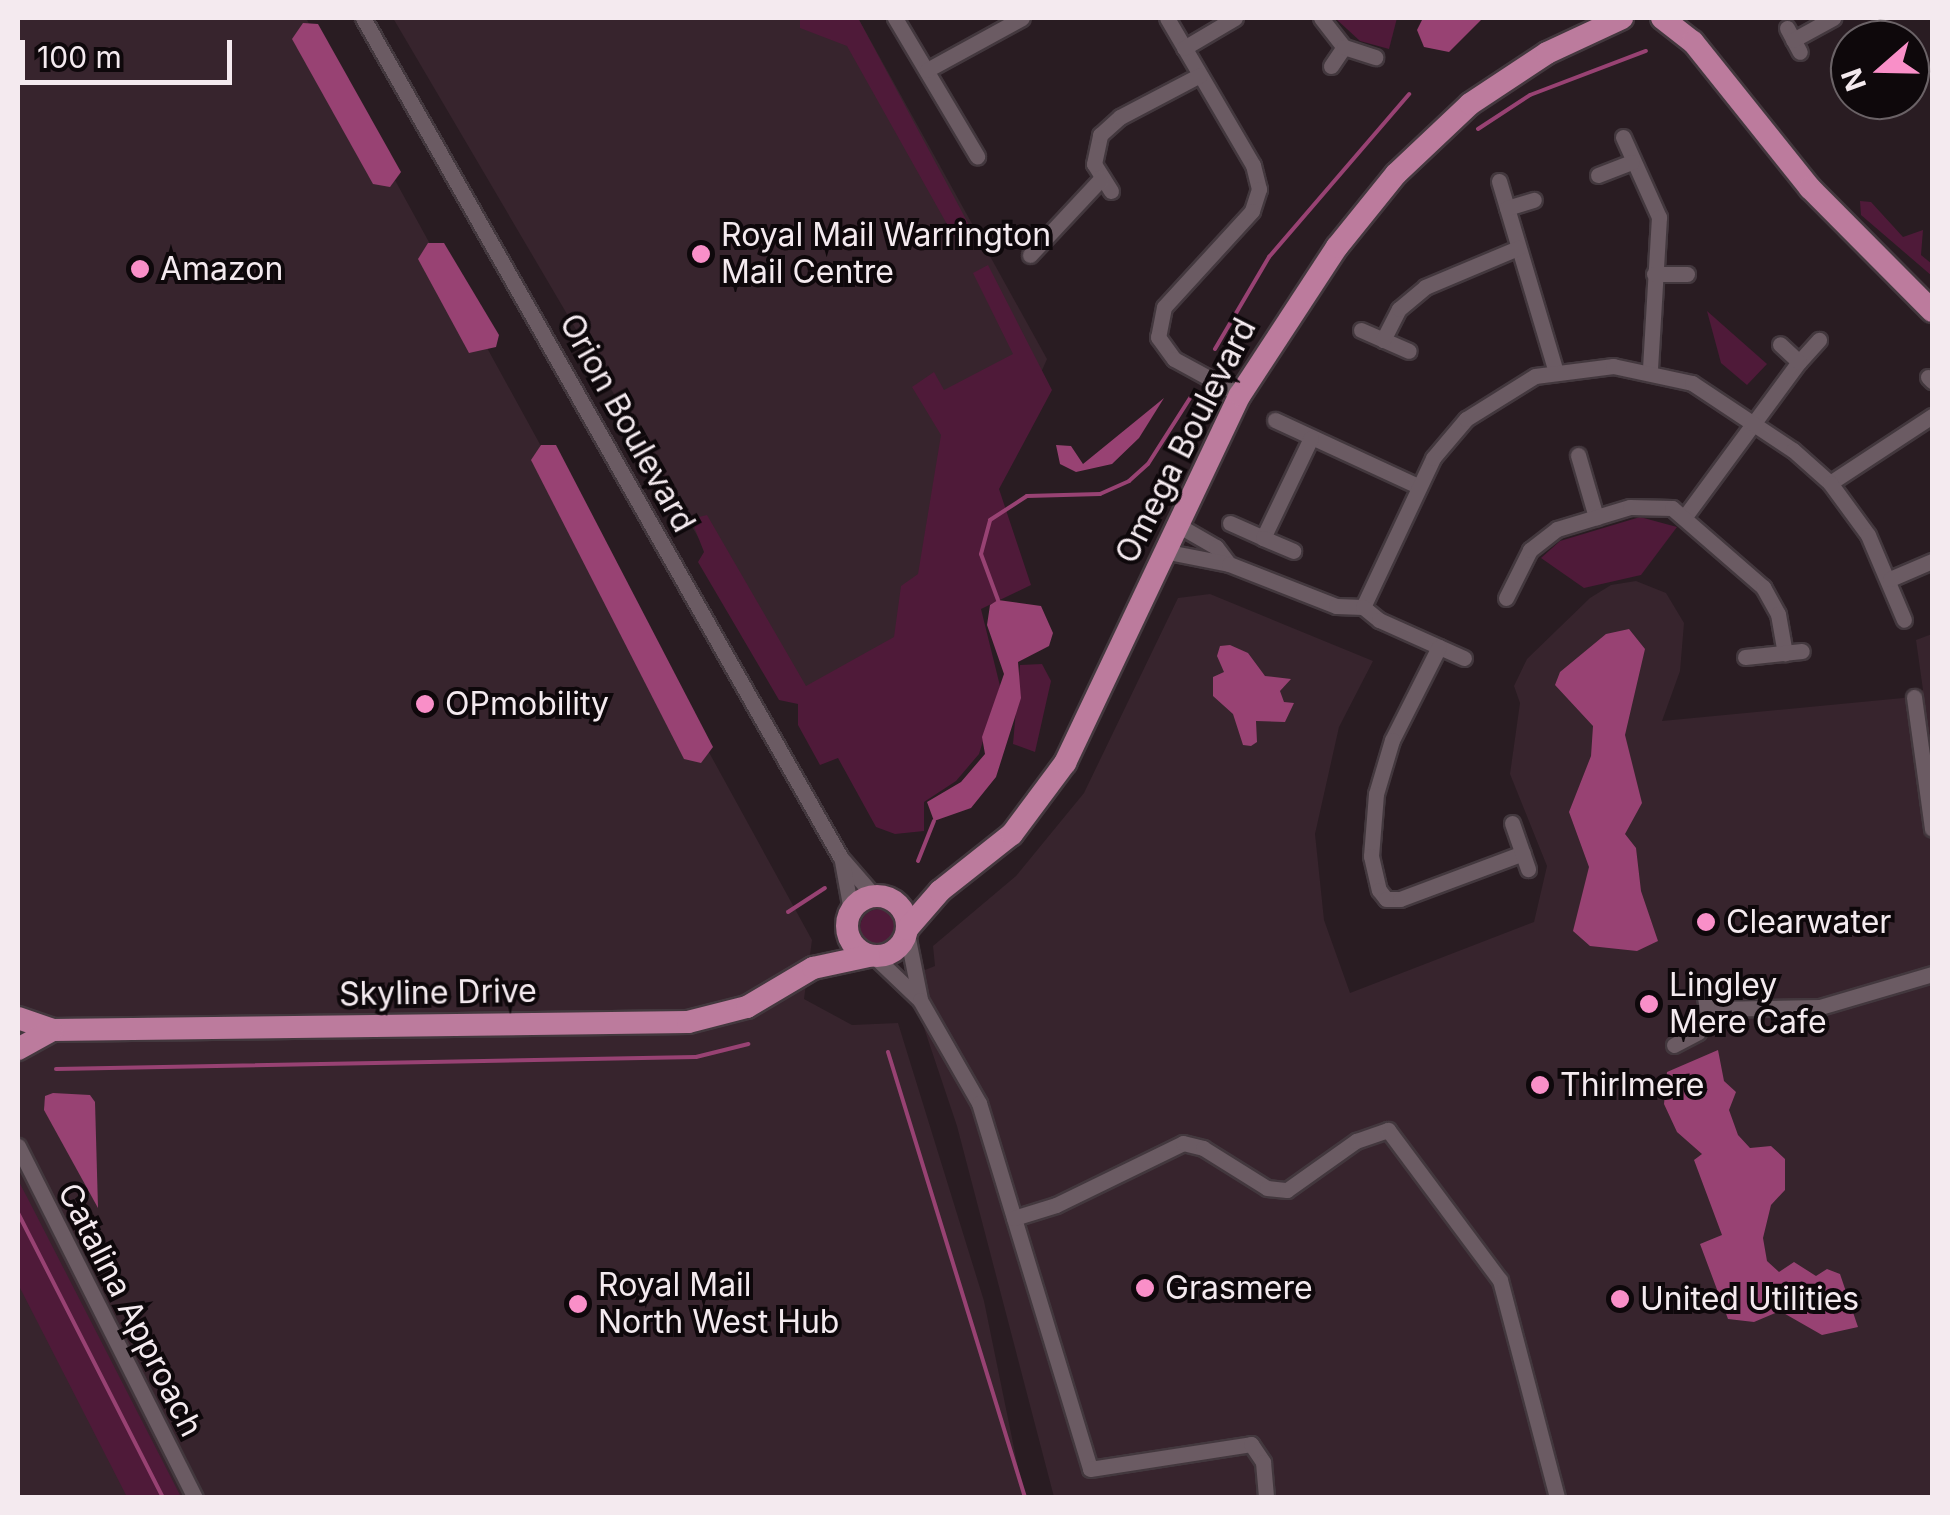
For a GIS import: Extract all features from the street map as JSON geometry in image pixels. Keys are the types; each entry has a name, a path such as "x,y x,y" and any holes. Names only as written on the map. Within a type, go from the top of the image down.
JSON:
{"main road":[{"name":"Omega Boulevard","path":"907,932 940,891 1012,834 1046,792 1086,724 1163,551 1240,395 1337,247 1396,174 1470,104 1597,23 1622,18"},
{"path":"1662,18 1719,72 1810,188 1932,311"},
{"path":"1695,18 1719,72"},
{"path":"1908,284 1932,298"},
{"name":"Omega Boulevard","path":"883,898 940,891"},
{"path":"883,898 904,912 907,932 895,952 872,956 852,944 849,917 883,898"},
{"name":"Skyline Drive","path":"813,968 849,917"},
{"name":"Skyline Drive","path":"18,1018 52,1030 688,1022 748,1007 813,968 872,956"},
{"name":"Skyline Drive","path":"18,1049 52,1030"}],"street":[{"name":"Orion Boulevard","path":"363,18 841,858 883,898"},
{"path":"895,18 977,156"},
{"path":"927,70 1022,18"},
{"path":"1167,18 1253,165 1258,198 1164,307 1158,336 1174,360 1240,395"},
{"path":"1184,48 1235,18"},
{"path":"1321,18 1344,48 1374,57"},
{"path":"1793,40 1833,18"},
{"path":"1331,66 1344,48"},
{"path":"1030,256 1106,185 1094,154 1106,128 1200,75"},
{"path":"1623,137 1659,217 1650,370"},
{"path":"1598,174 1632,162"},
{"path":"1498,181 1555,369"},
{"path":"1507,208 1534,200"},
{"path":"1383,340 1417,292 1518,248"},
{"path":"1654,274 1687,274"},
{"path":"1361,330 1409,351"},
{"path":"1686,515 1819,340"},
{"path":"1780,344 1799,362"},
{"path":"1363,606 1418,486 1450,436 1481,406 1555,369 1650,370 1692,383 1753,422 1830,483 1868,535 1890,579 1904,620"},
{"path":"1830,483 1932,416"},
{"path":"1276,420 1418,486"},
{"path":"1264,538 1310,438"},
{"path":"1578,455 1596,517"},
{"path":"1506,598 1523,560 1542,538 1596,517 1653,506 1686,515 1770,596 1785,653"},
{"path":"1230,523 1293,551"},
{"path":"1176,524 1216,547 1229,564"},
{"path":"1163,551 1229,564 1336,606 1363,606 1464,658"},
{"path":"1890,579 1932,561"},
{"path":"1438,647 1392,740 1376,794 1370,856 1379,890 1386,899 1400,899 1525,861 1512,823"},
{"path":"1746,657 1802,651"},
{"path":"1914,697 1925,715 1932,830"},
{"name":"Orion Boulevard","path":"841,858 849,917"},
{"path":"907,932 920,1000"},
{"path":"872,956 920,1000 978,1103 1090,1469 1251,1444 1263,1462 1266,1498"},
{"path":"1710,1009 1820,1006 1932,974"},
{"path":"1674,1045 1698,1032 1710,1009 1704,985"},
{"path":"1014,1218 1056,1205 1183,1144 1203,1148 1280,1191 1372,1131 1394,1135 1500,1280 1557,1498"},
{"name":"Catalina Approach","path":"18,1146 195,1498"}],"shaded area":[{"path":"18,18 306,18 812,940 804,999 852,1025 898,1023 984,1301 1024,1497 18,1497"},
{"path":"393,18 858,18 1047,359 923,640 805,709 785,685"},
{"path":"800,18 858,18 976,238 968,243 953,235 847,46 800,28"},
{"path":"1335,18 1397,18 1389,49 1360,41"},
{"path":"1423,18 1483,18 1449,52 1424,47 1417,30"},
{"path":"303,23 318,24 401,172 390,187 373,184 292,39"},
{"path":"1860,201 1871,202 1903,237 1923,230 1921,255 1932,264 1932,276 1861,215"},
{"path":"428,243 444,243 499,335 496,347 469,353 418,259"},
{"path":"988,265 1052,390 999,489 1031,585 981,609 1000,686 979,754 956,781 924,802 924,831 895,834 876,827 838,758 820,765 798,725 798,704 779,700 698,562 704,552 691,519 707,515 806,686 894,637 901,586 918,574 941,435 912,387 934,372 944,390 1013,354 973,273"},
{"path":"1707,311 1767,364 1747,385 1721,363"},
{"path":"1164,398 1139,438 1112,464 1076,472 1060,464 1056,445 1071,446 1083,464"},
{"path":"541,445 556,445 713,747 701,763 684,759 531,460"},
{"path":"1640,517 1677,527 1641,575 1584,588 1541,558 1560,541"},
{"path":"1636,581 1666,593 1684,623 1680,671 1662,721 1903,698 1923,690 1916,640 1932,634 1932,1497 1054,1497 957,1126 919,1013 892,983 935,966 933,946 1016,876 1084,793 1178,598 1210,594 1373,661 1339,727 1315,834 1324,920 1350,993 1534,922 1547,866 1510,774 1520,703 1514,686 1527,659 1590,598 1611,585"},
{"path":"998,600 1041,606 1053,633 1049,646 1018,662 1021,698 996,777 971,808 934,821 927,802 961,782 985,754 982,737 1004,674 987,625 990,605"},
{"path":"1629,629 1645,649 1625,735 1642,803 1625,834 1636,848 1641,891 1658,941 1637,951 1590,946 1573,931 1589,867 1569,812 1591,756 1593,726 1555,685 1560,672 1606,634"},
{"path":"1230,645 1248,653 1265,676 1291,679 1280,691 1284,702 1294,703 1285,722 1256,721 1257,742 1251,746 1243,745 1233,714 1213,696 1213,677 1224,672 1217,656 1220,646"},
{"path":"1042,664 1051,681 1035,752 1013,744 1020,665"},
{"path":"879,909 893,914 898,928 893,942 879,947 865,942 860,928 865,914"},
{"path":"1718,1050 1724,1081 1736,1092 1729,1110 1738,1135 1750,1148 1771,1146 1785,1159 1785,1190 1771,1205 1763,1238 1767,1261 1779,1272 1794,1262 1816,1276 1827,1269 1840,1274 1858,1327 1822,1335 1780,1311 1754,1322 1728,1319 1700,1244 1722,1235 1694,1160 1702,1154 1677,1132 1664,1104 1667,1072"},
{"path":"90,1095 95,1102 98,1208 44,1110 45,1096"},
{"path":"18,1180 181,1497 127,1497 18,1284"}],"waterway":[{"path":"1478,129 1530,95 1646,51"},
{"path":"1215,349 1269,257 1409,94"},
{"path":"998,600 981,554 990,520 1027,496 1100,494 1129,481 1148,464 1190,398"},
{"path":"918,861 934,821"},
{"path":"788,912 825,888"},
{"path":"56,1069 696,1057 748,1044"},
{"path":"888,1052 1025,1498"},
{"path":"18,1213 163,1498"}],"place":[{"name":"Royal Mail Warrington Mail Centre","path":"701,254"},
{"name":"Amazon","path":"140,269"},
{"name":"OPmobility","path":"425,704"},
{"name":"Clearwater","path":"1706,922"},
{"name":"Lingley Mere Cafe","path":"1649,1004"},
{"name":"Thirlmere","path":"1540,1085"},
{"name":"Grasmere","path":"1145,1288"},
{"name":"United Utilities","path":"1620,1299"},
{"name":"Royal Mail North West Hub","path":"578,1304"}]}
